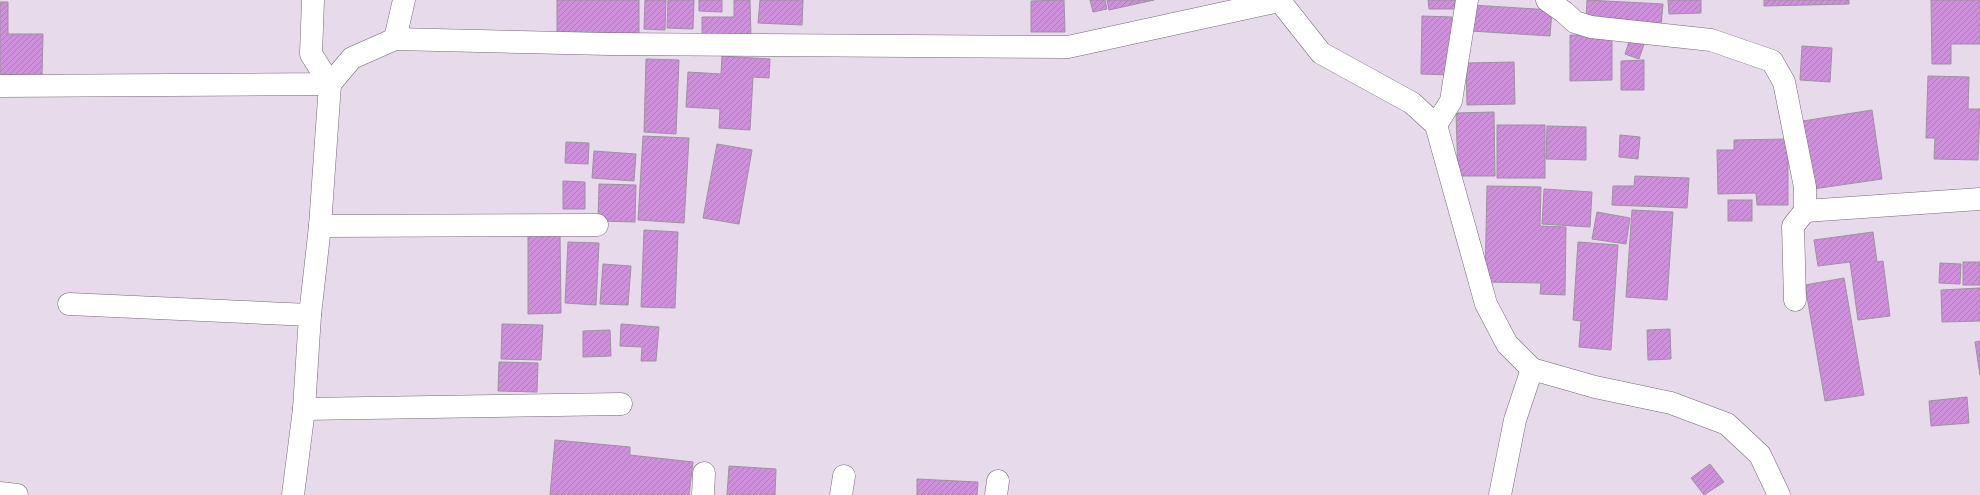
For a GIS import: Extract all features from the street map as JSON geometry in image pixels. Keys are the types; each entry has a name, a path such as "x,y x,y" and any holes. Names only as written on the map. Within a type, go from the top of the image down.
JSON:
{"street":[{"path":"313,0 311,54 330,84"},
{"path":"394,39 404,0"},
{"path":"293,495 304,409 310,315 320,226 330,84 352,58 394,39 609,44 1068,47 1279,0 1321,52 1412,103 1436,125 1486,304 1507,344 1532,369 1595,387 1671,403 1727,424 1760,455 1779,495"},
{"path":"1436,125 1450,101 1467,0"},
{"path":"1547,0 1575,22 1585,25 1711,40 1772,61 1784,82 1805,187 1805,211 1793,226 1795,300"},
{"path":"0,86 330,84"},
{"path":"1805,211 1980,199"},
{"path":"320,226 597,225"},
{"path":"69,304 310,315"},
{"path":"1500,495 1515,420 1532,369"},
{"path":"304,409 621,404"},
{"path":"702,495 704,473"},
{"path":"0,493 17,495"}],"building":[{"path":"557,0 639,0 639,38 557,38"},
{"path":"645,0 666,0 665,30 644,29"},
{"path":"668,0 694,0 693,29 667,28"},
{"path":"699,0 722,0 722,12 699,11"},
{"path":"734,0 750,0 751,38 702,39 702,17 734,17"},
{"path":"760,0 803,0 802,25 758,23"},
{"path":"1064,0 1065,32 1031,32 1031,1"},
{"path":"1090,0 1105,0 1107,9 1093,12"},
{"path":"1107,0 1154,0 1109,10"},
{"path":"1428,0 1455,0 1455,9 1429,9"},
{"path":"1587,0 1663,4 1661,26 1586,20"},
{"path":"1668,0 1701,0 1701,13 1669,14"},
{"path":"1764,0 1849,0 1849,4 1764,6"},
{"path":"1931,0 1980,0 1980,44 1951,44 1951,64 1932,64"},
{"path":"0,2 8,2 8,34 43,34 42,76 0,74"},
{"path":"1472,5 1552,10 1550,36 1471,31"},
{"path":"1422,16 1452,17 1450,75 1421,74"},
{"path":"1570,35 1612,35 1612,80 1570,81"},
{"path":"1630,39 1644,44 1639,59 1625,54"},
{"path":"1802,46 1832,48 1830,82 1800,80"},
{"path":"722,56 770,59 769,78 753,77 750,130 719,128 720,109 686,107 688,72 721,74"},
{"path":"646,59 679,60 676,134 644,132"},
{"path":"1644,60 1644,90 1621,90 1621,61"},
{"path":"1514,62 1515,104 1467,105 1466,63"},
{"path":"1928,76 1969,77 1968,109 1980,109 1978,160 1934,159 1935,138 1926,138"},
{"path":"1872,110 1882,179 1813,189 1803,121"},
{"path":"1494,112 1495,176 1458,176 1456,113"},
{"path":"1497,125 1545,125 1545,178 1497,178"},
{"path":"1547,126 1586,127 1586,160 1546,159"},
{"path":"1620,135 1640,137 1638,159 1619,157"},
{"path":"643,136 689,138 684,223 638,220"},
{"path":"1788,139 1788,205 1757,205 1756,193 1718,194 1717,150 1734,150 1734,140"},
{"path":"566,142 589,143 588,164 565,163"},
{"path":"717,144 752,150 739,224 703,218"},
{"path":"594,151 636,154 634,181 592,178"},
{"path":"1635,176 1689,178 1687,208 1612,205 1613,186 1634,186"},
{"path":"563,181 585,182 585,209 563,209"},
{"path":"599,184 636,185 635,222 598,221"},
{"path":"1487,186 1541,187 1540,226 1566,227 1565,295 1540,294 1541,283 1485,282"},
{"path":"1544,189 1592,192 1590,227 1542,224"},
{"path":"1728,200 1752,200 1752,221 1728,221"},
{"path":"1632,210 1673,212 1667,300 1626,297"},
{"path":"1597,212 1630,218 1626,244 1592,239"},
{"path":"644,230 678,232 675,308 641,307"},
{"path":"1873,232 1877,262 1883,261 1890,316 1858,320 1850,262 1818,266 1814,240"},
{"path":"560,234 561,313 528,314 528,235"},
{"path":"568,242 599,243 596,305 565,303"},
{"path":"1578,242 1618,245 1611,350 1579,347 1581,321 1573,320"},
{"path":"1963,262 1980,262 1980,285 1963,285"},
{"path":"1940,263 1961,264 1960,284 1939,283"},
{"path":"603,264 631,266 628,305 600,304"},
{"path":"1844,278 1864,395 1825,401 1805,285"},
{"path":"1980,288 1980,321 1942,322 1941,290"},
{"path":"502,324 543,325 541,360 501,359"},
{"path":"621,324 659,327 656,361 641,361 642,347 620,346"},
{"path":"1670,329 1671,359 1648,360 1647,330"},
{"path":"610,330 611,356 583,357 583,331"},
{"path":"1980,341 1980,375 1975,342"},
{"path":"499,362 538,363 537,392 498,391"},
{"path":"1967,397 1969,423 1931,426 1929,401"},
{"path":"555,440 630,447 630,455 693,462 689,495 550,495"},
{"path":"1710,464 1724,482 1704,495 1691,478"},
{"path":"729,466 776,469 775,495 727,495"},
{"path":"917,479 978,482 977,495 917,495"}]}
